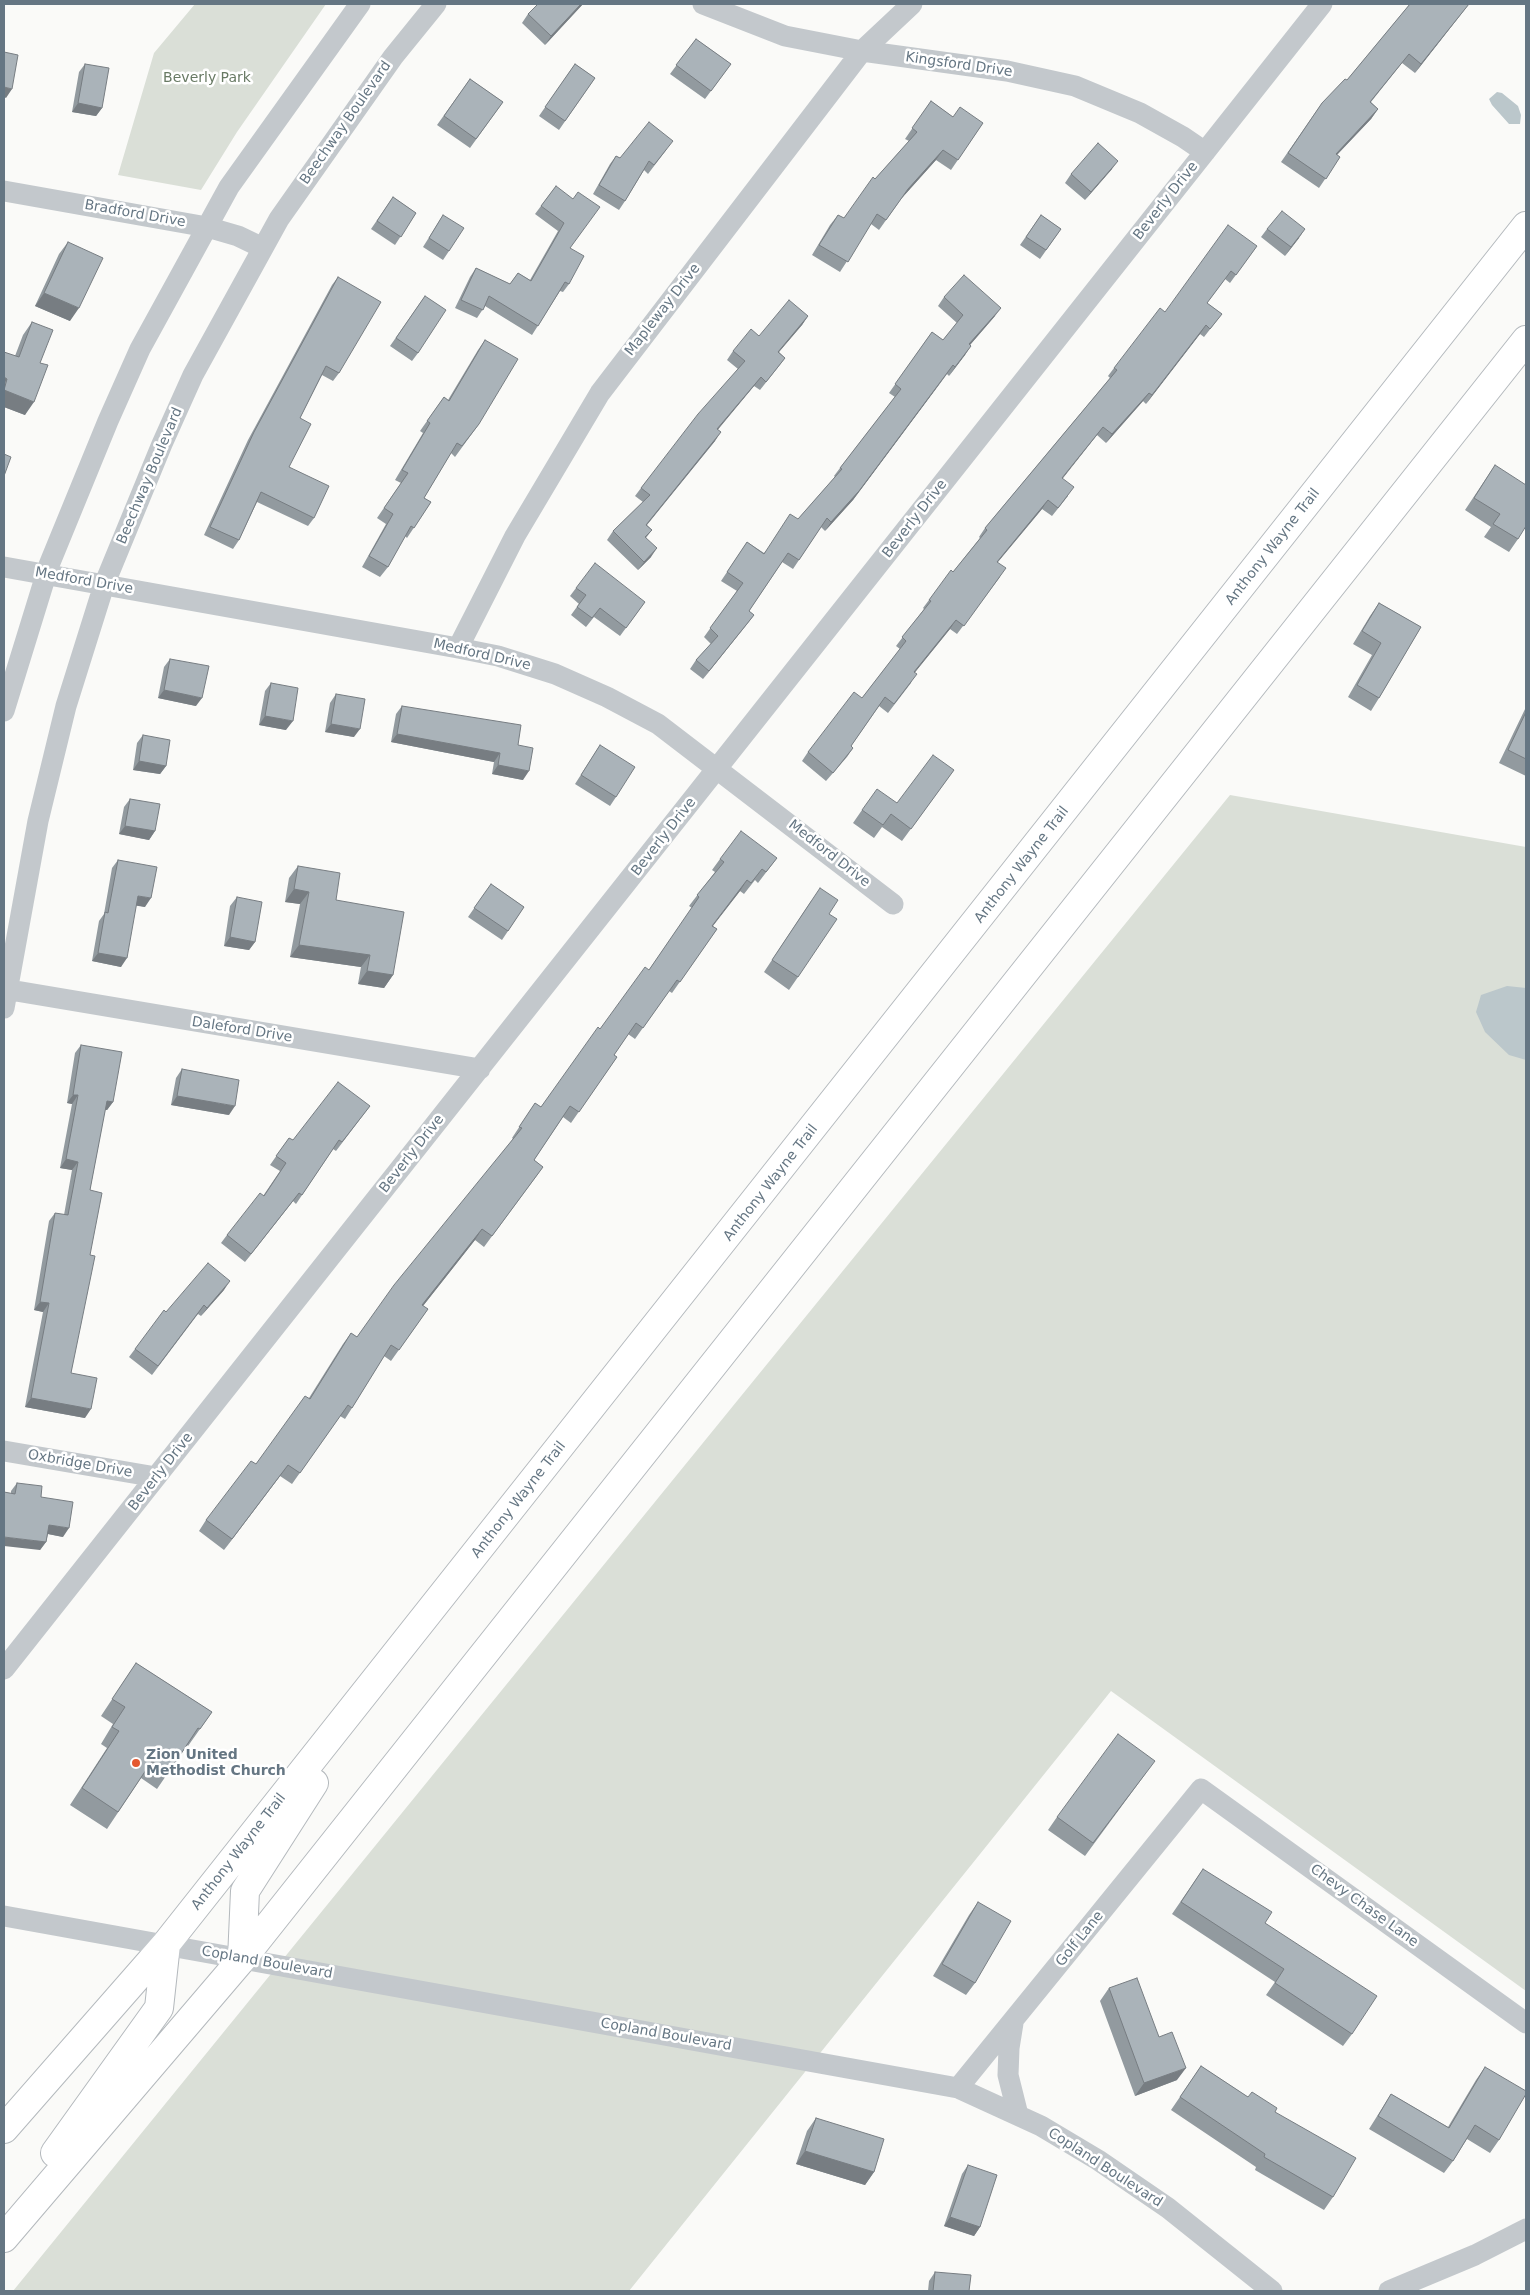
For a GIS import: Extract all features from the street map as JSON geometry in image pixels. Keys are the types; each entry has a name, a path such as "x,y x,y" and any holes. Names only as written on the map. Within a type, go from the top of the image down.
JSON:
{"highway":[{"name":"Anthony Wayne Trail","path":"4,2129 166,1944 1526,226"},
{"path":"4,2238 242,1959 1526,340"},
{"path":"242,1959 245,1890 391,1661"},
{"path":"4,2225 159,2008 166,1944"}],"street":[{"path":"4,711 46,574 104,429 140,349 230,187 360,4"},
{"name":"Beechway Boulevard","path":"5,995 38,821 66,706 104,585 193,375 280,219 393,57 436,4"},
{"name":"Kingsford Drive","path":"703,4 785,36 862,51 1007,71 1075,86 1140,113 1183,137 1205,152"},
{"name":"Mapleway Drive","path":"458,648 515,536 600,393 862,51 912,4"},
{"name":"Beverly Drive","path":"4,1669 1322,4"},
{"name":"Bradford Drive","path":"4,191 207,227 238,236 263,248"},
{"name":"Medford Drive","path":"4,567 458,648 498,656 556,674 607,697 658,724 718,768 893,904"},
{"name":"Daleford Drive","path":"5,995 480,1069"},
{"name":"Oxbridge Drive","path":"4,1451 156,1477"},
{"name":"Golf Lane","path":"958,2088 1201,1789"},
{"name":"Chevy Chase Lane","path":"1201,1789 1526,2023"},
{"name":"Copland Boulevard","path":"4,1916 958,2088 1040,2126 1098,2160 1168,2208 1275,2291"},
{"path":"1014,2020 1008,2048 1008,2075 1018,2115"},
{"path":"1390,2291 1476,2255 1526,2229"}],"green space":[{"name":"Beverly Park","path":"195,4 326,4 237,132 201,190 118,175 154,53"},
{"path":"1230,795 1526,847 1526,1991 1111,1691 629,2291 13,2291"}],"shaded area":[{"path":"1497,92 1502,93 1518,106 1521,115 1520,124 1509,124 1492,105 1489,99"},
{"path":"1507,986 1526,988 1526,1060 1509,1055 1485,1032 1476,1012 1481,995"}],"building":[{"path":"538,4 581,4 551,36 528,14"},
{"path":"1410,4 1469,4 1421,64 1409,54 1370,102 1378,109 1336,154 1340,157 1326,179 1288,153 1322,103 1345,79 1347,80"},
{"path":"696,39 731,64 711,91 676,65"},
{"path":"4,52 18,55 12,89 4,87"},
{"path":"85,64 109,68 102,108 78,103"},
{"path":"575,64 595,78 565,121 545,107"},
{"path":"470,79 503,102 476,139 444,116"},
{"path":"931,101 953,117 960,107 983,123 958,160 943,150 908,189 886,220 877,214 848,262 819,245 838,215 844,218 873,177 875,179 917,132 912,128"},
{"path":"649,122 673,141 654,165 649,161 625,201 599,185 616,156 620,158"},
{"path":"1098,143 1118,161 1091,192 1071,174"},
{"path":"556,186 573,199 578,192 600,207 570,248 584,256 569,284 565,282 538,326 489,296 483,310 461,300 476,268 510,284 518,273 531,281 564,223 541,206"},
{"path":"393,197 416,213 401,237 377,221"},
{"path":"1282,211 1305,229 1291,247 1267,229"},
{"path":"443,215 464,228 449,251 429,238"},
{"path":"1041,215 1061,229 1046,250 1026,237"},
{"path":"1228,225 1257,246 1236,275 1231,271 1207,303 1222,314 1210,329 1206,325 1152,395 1149,393 1112,434 1103,427 1062,478 1074,487 1058,508 1048,500 997,562 1006,568 964,626 956,620 914,672 917,674 894,704 885,697 851,746 853,748 833,773 808,752 854,692 862,698 906,641 902,637 931,601 929,600 951,570 953,572 987,530 985,528 1117,370 1114,368 1160,308 1165,312"},
{"path":"68,242 103,258 79,308 44,293"},
{"path":"964,275 1001,308 969,344 971,346 955,367 953,365 859,491 831,522 827,518 799,560 788,553 749,611 754,615 709,671 696,660 718,636 710,628 743,583 727,572 747,542 764,554 790,514 798,519 842,469 840,468 901,389 895,384 932,332 943,340 963,315 944,297"},
{"path":"338,277 381,302 339,373 326,366 300,418 311,424 289,467 329,486 314,518 261,492 239,540 210,527 254,432"},
{"path":"425,296 446,310 418,353 396,338"},
{"path":"789,300 808,316 778,352 785,358 766,382 761,377 717,429 721,432 646,525 652,530 645,537 657,548 644,562 613,531 650,495 641,488 698,414 745,361 733,351 751,329 759,336"},
{"path":"32,322 53,330 40,363 48,365 34,402 4,390 7,379 4,377 4,352 19,357"},
{"path":"485,340 518,359 479,424 462,446 457,443 424,498 431,502 414,528 411,526 388,567 369,556 393,514 384,508 408,473 402,470 430,423 427,421 444,397 449,401"},
{"path":"4,454 11,457 4,476"},
{"path":"1495,465 1526,485 1526,526 1518,539 1493,524 1500,514 1474,498"},
{"path":"595,563 645,602 626,628 600,608 592,618 577,607 586,595 576,588"},
{"path":"1379,603 1421,627 1379,698 1357,685 1381,643 1362,631"},
{"path":"170,659 209,666 202,698 164,690"},
{"path":"271,683 298,688 293,721 265,716"},
{"path":"336,694 365,699 360,729 331,724"},
{"path":"402,706 521,725 518,745 533,748 529,771 498,765 500,753 397,734"},
{"path":"1526,712 1526,759 1508,750"},
{"path":"143,735 170,740 166,766 139,761"},
{"path":"600,745 635,767 616,797 581,775"},
{"path":"933,755 954,770 911,829 891,814 883,825 862,810 877,789 897,803"},
{"path":"130,799 160,804 155,831 125,826"},
{"path":"741,831 777,858 766,872 762,869 751,883 747,880 712,926 717,929 680,982 677,980 643,1028 636,1023 614,1055 617,1057 579,1112 570,1106 534,1160 543,1167 492,1236 482,1229 422,1305 428,1309 399,1350 391,1345 352,1408 348,1405 300,1473 288,1465 232,1539 206,1520 251,1461 256,1464 305,1396 310,1399 351,1333 357,1337 394,1285 522,1128 519,1127 535,1103 541,1107 598,1027 600,1029 645,967 649,970 699,897 697,895 724,862 720,859"},
{"path":"118,860 157,867 151,898 138,896 127,958 98,953 105,912 108,913"},
{"path":"298,866 340,873 336,900 404,912 393,975 367,971 370,955 299,945 309,892 294,889"},
{"path":"491,884 524,907 508,931 474,908"},
{"path":"820,888 838,900 829,914 837,919 798,977 772,960"},
{"path":"237,897 262,902 255,942 230,937"},
{"path":"81,1045 122,1052 113,1102 107,1101 90,1190 102,1193 90,1255 95,1256 71,1373 97,1378 91,1409 31,1398 49,1303 40,1302 55,1213 68,1215 78,1162 66,1159 78,1095 73,1095"},
{"path":"182,1069 239,1080 235,1106 177,1096"},
{"path":"338,1082 370,1106 342,1142 339,1140 302,1195 299,1193 251,1254 227,1235 260,1193 264,1196 286,1163 276,1156 289,1138 293,1140"},
{"path":"208,1263 230,1281 207,1308 204,1305 158,1366 135,1349 164,1310 166,1312"},
{"path":"17,1483 42,1486 41,1497 73,1502 69,1528 49,1525 46,1542 4,1537 4,1492 15,1494"},
{"name":"Zion United Methodist Church","path":"136,1663 212,1712 200,1729 198,1728 169,1772 152,1761 118,1812 82,1788 119,1731 112,1727 125,1707 112,1699"},
{"path":"1118,1734 1155,1761 1093,1843 1057,1817"},
{"path":"1203,1869 1272,1912 1265,1923 1377,1996 1352,2034 1275,1983 1284,1969 1181,1902"},
{"path":"978,1902 1011,1921 975,1983 942,1964"},
{"path":"1137,1978 1159,2037 1172,2032 1186,2068 1144,2083 1109,1988"},
{"path":"1201,2066 1248,2097 1252,2092 1277,2108 1275,2112 1356,2158 1333,2197 1264,2157 1265,2154 1180,2097"},
{"path":"1485,2067 1526,2091 1499,2140 1475,2125 1453,2161 1378,2116 1391,2094 1449,2128"},
{"path":"816,2118 884,2139 874,2172 805,2151"},
{"path":"968,2165 997,2175 980,2227 950,2217"},
{"path":"935,2272 971,2275 969,2291 933,2291"}],"place":[{"name":"Zion United Methodist Church","path":"136,1763"}]}
